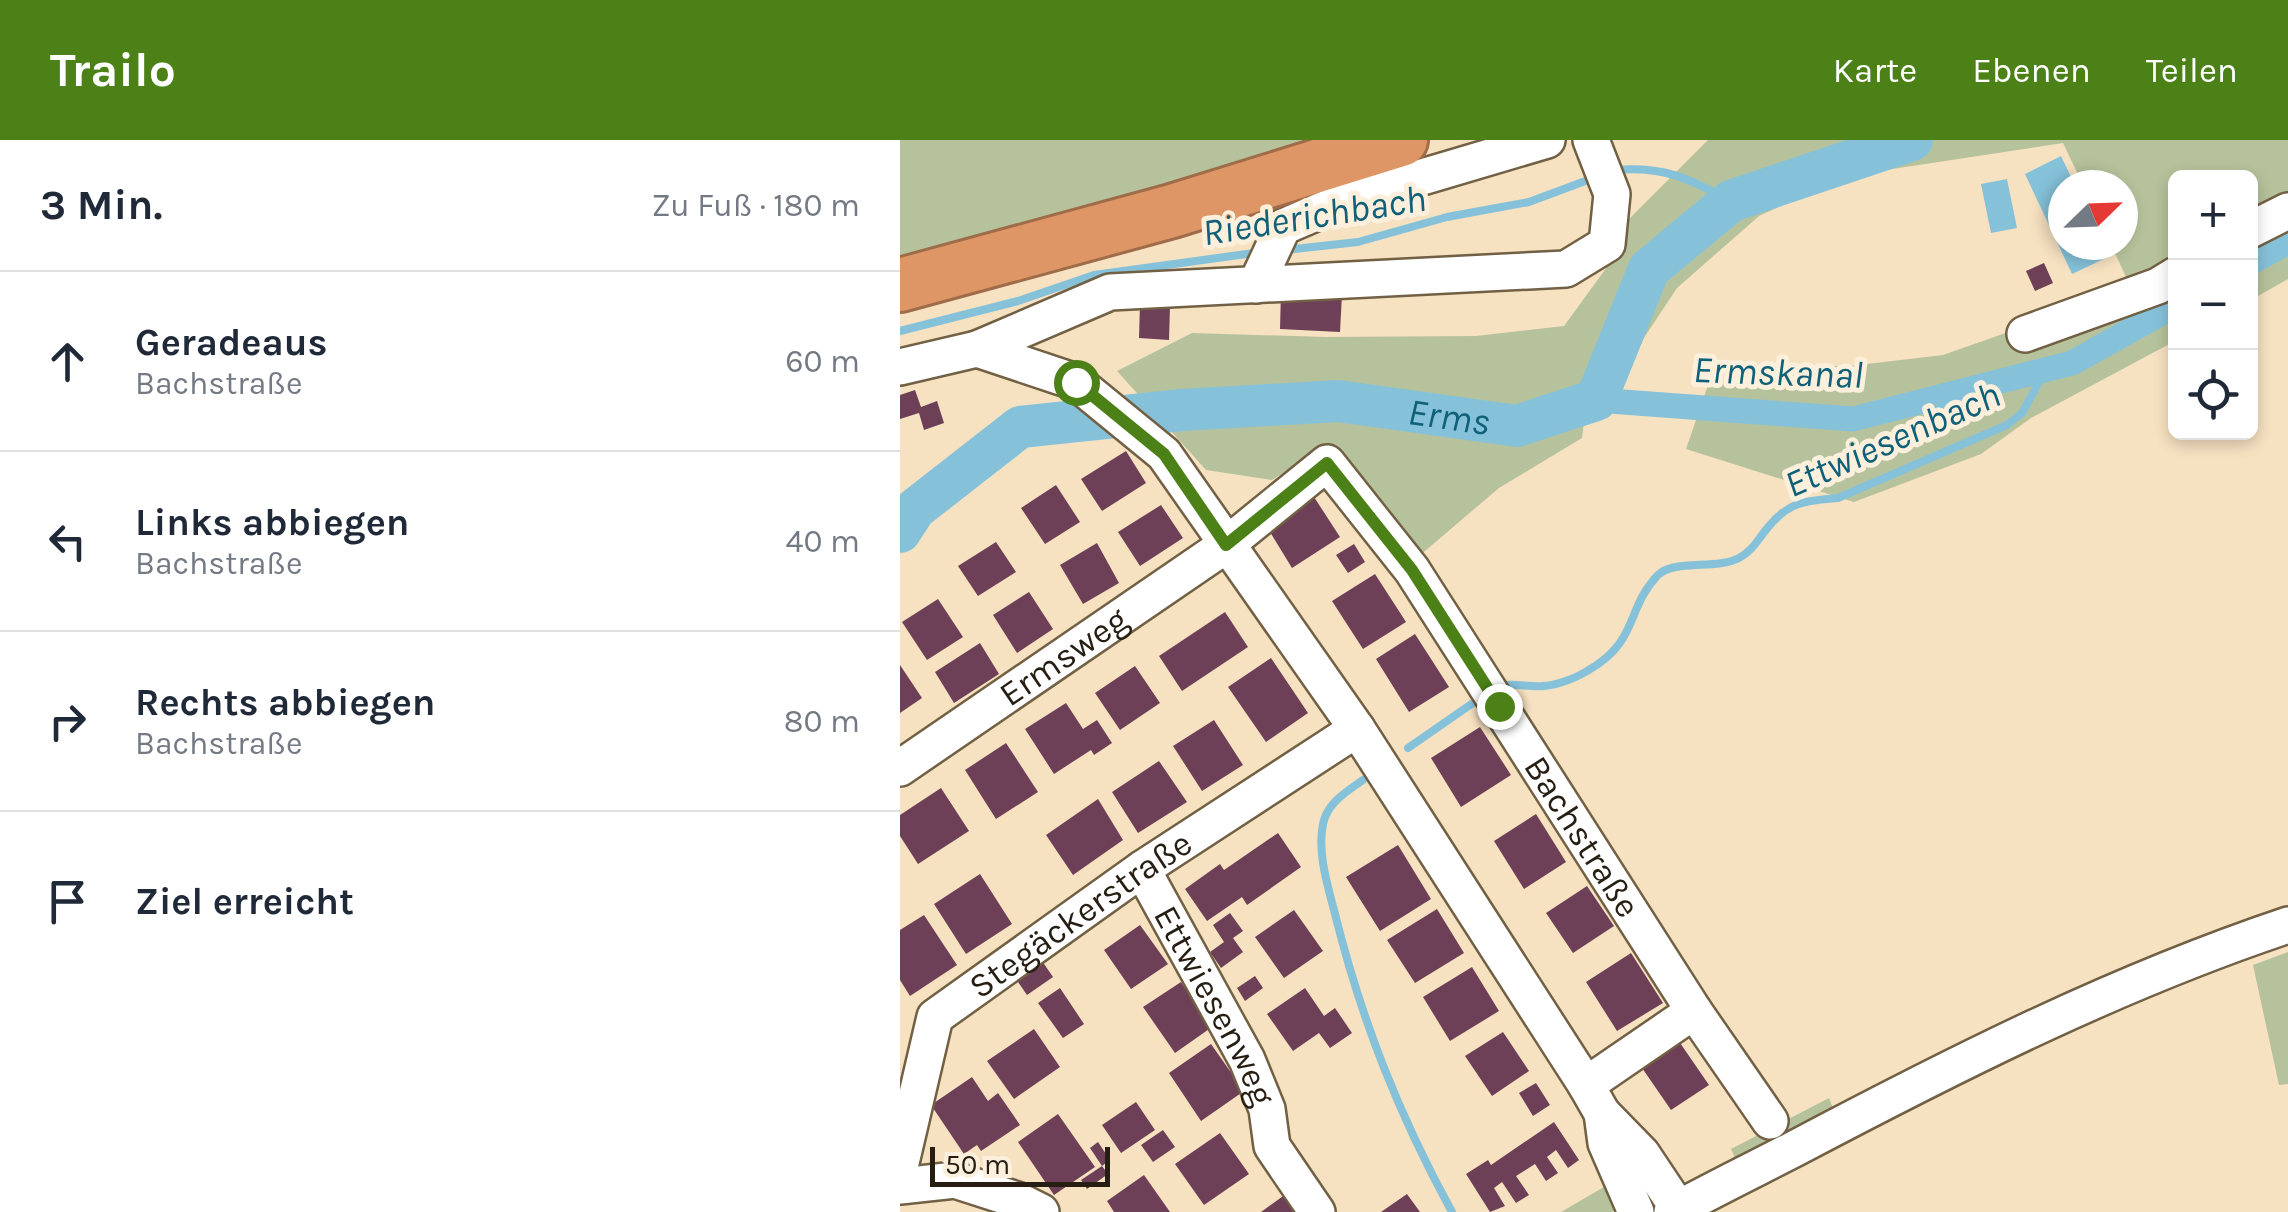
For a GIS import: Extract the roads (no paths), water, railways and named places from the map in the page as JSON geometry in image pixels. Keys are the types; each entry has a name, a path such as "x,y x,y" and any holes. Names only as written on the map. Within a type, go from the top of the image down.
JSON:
{"highway":[{"path":"900,285 1172,212 1401,140"}],"street":[{"path":"1267,262 1283,227 1348,199 1546,140"},
{"path":"900,367 977,349 1110,292 1267,262 1566,269 1607,244 1612,194 1600,164"},
{"path":"2025,334 2168,280"},
{"path":"977,349 1076,382 1164,454 1357,729 1594,1099 1642,1154 1675,1210 1924,1080 2115,990 2288,925"},
{"name":"Bachstraße","path":"1226,545 1327,463 1412,570 1694,1011 1770,1121"},
{"name":"Ermsweg","path":"900,768 1226,545"},
{"name":"Stegäckerstraße","path":"900,1167 935,1016 1142,869 1357,729"},
{"name":"Ettwiesenweg","path":"1142,869 1247,1060 1267,1109 1272,1146 1317,1212"},
{"path":"1594,1099 1694,1011"},
{"path":"1594,1099 1606,1143 1636,1212"},
{"path":"900,1186 955,1180 1017,1200 1040,1212"}],"water":[{"path":"2061,156 2068,170 2048,170 2048,223 2025,174"},
{"path":"2007,179 2017,228 1991,233 1981,184"},
{"path":"2065,260 2102,260 2072,274"}],"waterway":[{"name":"Erms","path":"900,532 915,509 1020,427 1182,410 1338,401 1517,426 1596,400 1649,269 1731,201 1912,140"},
{"name":"Riederichbach","path":"1614,170 1675,175 1731,201"},
{"name":"Riederichbach","path":"1285,250 1358,242 1447,217 1529,202 1596,177"},
{"name":"Ermskanal","path":"2255,260 2288,242"},
{"name":"Riederichbach","path":"900,331 1018,301 1094,275 1261,252"},
{"name":"Ermskanal","path":"1596,400 1853,419 2072,363 2168,309"},
{"name":"Ettwiesenbach","path":"1499,686 1549,685 1583,674 1616,648 1640,600 1665,570 1730,562 1752,547 1793,506 1838,498 2007,425 2022,413 2046,370"},
{"name":"Ettwiesenbach","path":"1408,748 1483,696"},
{"name":"Ettwiesenbach","path":"1363,780 1338,799 1325,817 1321,846 1324,870 1370,1030 1415,1140 1452,1212"}]}
